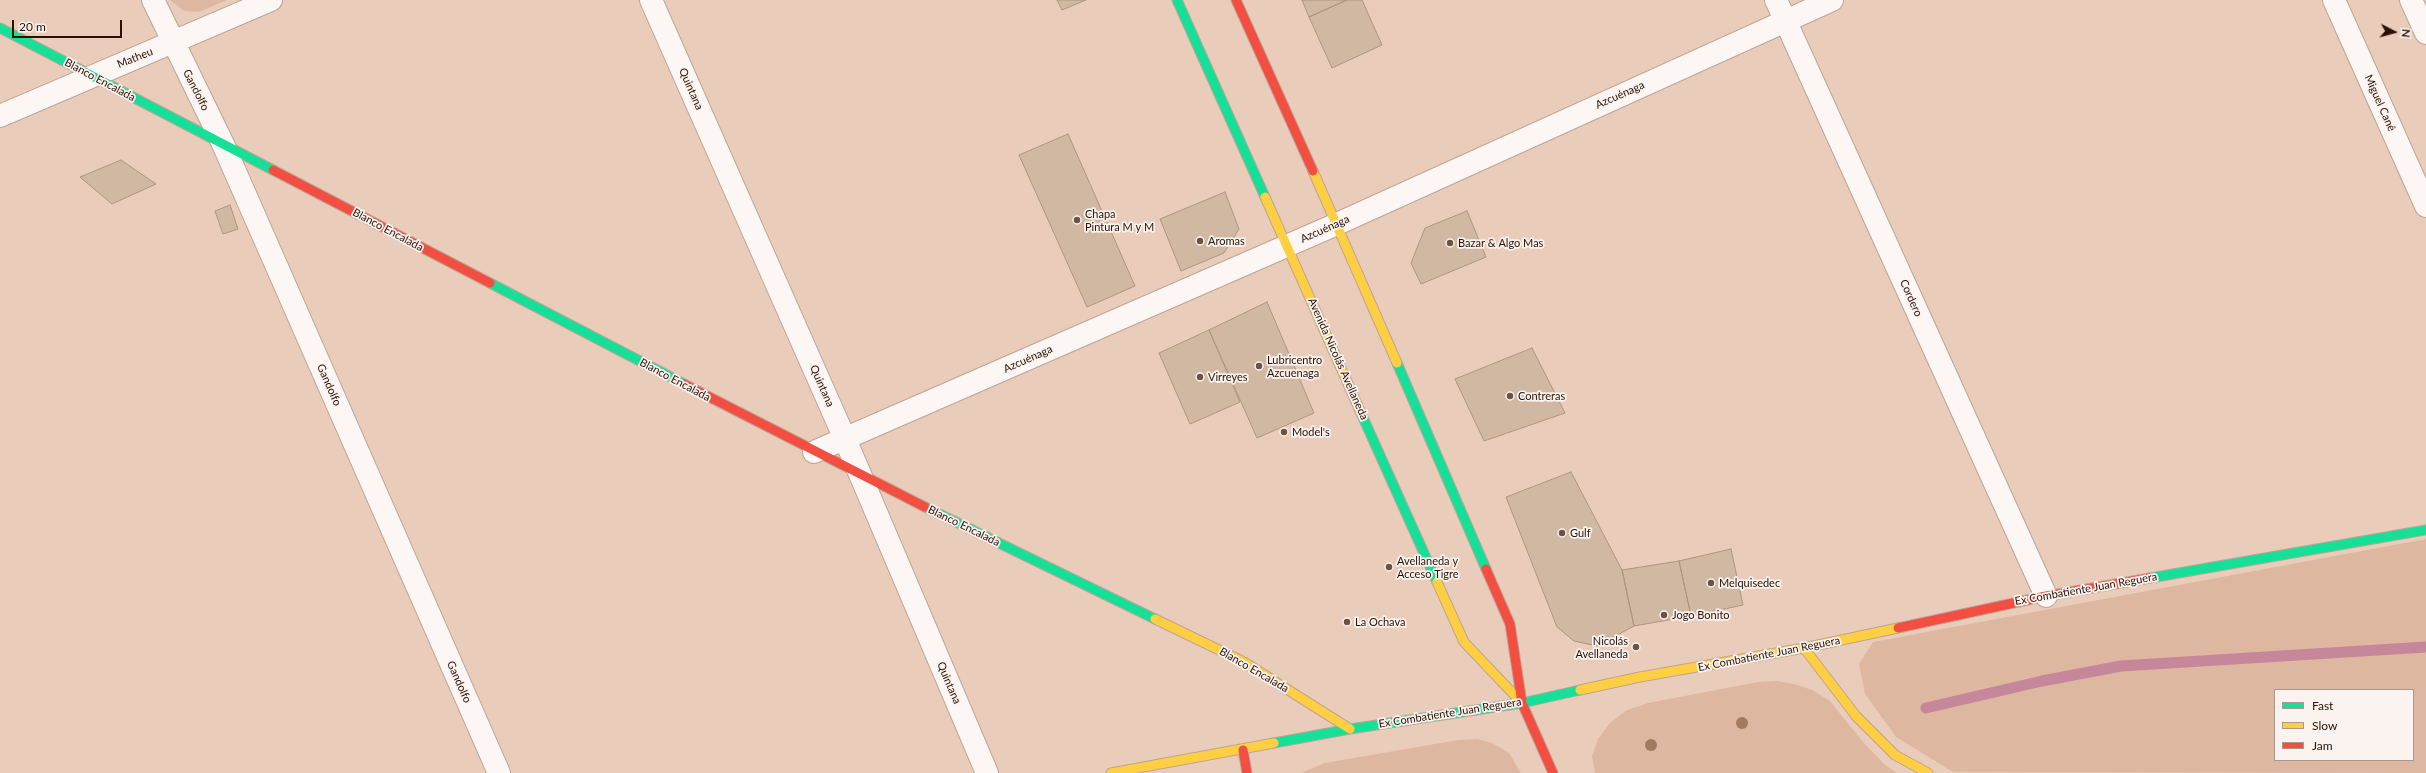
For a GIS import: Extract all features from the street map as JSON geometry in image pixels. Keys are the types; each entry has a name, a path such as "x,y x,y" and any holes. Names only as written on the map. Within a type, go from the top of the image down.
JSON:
{"main road":[{"name":"Avenida Nicolás Avellaneda","path":"1177,0 1288,245 1464,642 1522,703"},
{"name":"Avenida Nicolás Avellaneda","path":"1236,0 1337,224 1510,624 1522,703 1553,773"},
{"name":"Blanco Encalada","path":"0,28 859,475 1244,662 1350,729"},
{"name":"Ex Combatiente Juan Reguera","path":"1111,773 1243,750 1350,729 1522,703 1640,677 1804,648 2046,596 2426,530"},
{"path":"1804,648 1856,716 1895,755 1928,773"},
{"path":"1243,750 1247,773"}],"street":[{"name":"Gandolfo","path":"153,0 172,43 223,144 499,773"},
{"name":"Matheu","path":"0,116 91,75 172,43 271,0"},
{"name":"Quintana","path":"651,0 845,439 859,475 988,773"},
{"name":"Cordero","path":"1776,0 2046,596"},
{"name":"Azcuénaga","path":"814,452 1337,224 1832,0"},
{"name":"Miguel Cané","path":"2334,0 2426,206"},
{"path":"2411,0 2426,33"}],"shaded area":[{"path":"170,0 227,0 199,12 184,11"},
{"path":"2426,539 2426,773 1953,772 1896,737 1865,694 1859,664 1873,642"},
{"path":"1777,681 1794,684 1812,690 1830,701 1863,742 1884,764 1897,773 1595,773 1592,756 1598,739 1610,723 1627,710 1648,703 1758,682"},
{"path":"1478,739 1494,744 1509,753 1521,773 1301,773 1325,763 1458,740"}],"building":[{"path":"1057,0 1086,0 1062,10"},
{"path":"1302,0 1347,0 1309,17"},
{"path":"1347,0 1362,0 1382,45 1332,68 1309,17"},
{"name":"Chapa Pintura M y M","path":"1068,134 1135,286 1087,307 1019,155"},
{"path":"121,160 156,184 112,204 80,177"},
{"name":"Aromas","path":"1225,192 1239,229 1224,253 1181,271 1160,219"},
{"path":"230,205 238,229 223,234 215,211"},
{"name":"Bazar & Algo Mas","path":"1467,211 1486,257 1421,284 1411,263 1425,228"},
{"name":"Lubricentro Azcuenaga","path":"1267,302 1314,413 1257,438 1209,330"},
{"name":"Virreyes","path":"1209,330 1240,402 1190,424 1159,353"},
{"name":"Contreras","path":"1532,348 1565,413 1484,441 1455,379"},
{"name":"Gulf","path":"1571,472 1622,570 1634,626 1597,646 1574,641 1557,627 1506,497"},
{"name":"Melquisedec","path":"1731,549 1743,605 1691,616 1679,561"},
{"path":"1679,561 1691,616 1634,626 1622,570"}],"waterway":[{"path":"1926,708 2042,681 2121,666 2426,647"}],"traffic: fast":[{"path":"1177,0 1265,197"},
{"path":"0,28 273,170"},
{"path":"490,283 684,384"},
{"path":"1397,363 1486,569"},
{"path":"1361,413 1437,582"},
{"path":"925,507 1155,619"},
{"path":"2150,578 2426,530"},
{"path":"1274,743 1350,729 1522,703 1580,690"}],"traffic: slow":[{"path":"1313,171 1397,363"},
{"path":"1265,197 1361,413"},
{"path":"1437,582 1464,642 1522,703"},
{"path":"1155,619 1244,662 1350,729"},
{"path":"1580,690 1640,677 1804,648 1898,628"},
{"path":"1804,648 1856,716 1895,755 1928,773"},
{"path":"1111,773 1274,743"}],"traffic: jam":[{"path":"1236,0 1313,171"},
{"path":"273,170 490,283"},
{"path":"684,384 925,507"},
{"path":"1486,569 1510,624 1522,703 1553,773"},
{"path":"1898,628 2046,596 2150,578"},
{"path":"1243,750 1247,773"}],"place":[{"name":"Chapa Pintura M y M","path":"1077,220"},
{"name":"Aromas","path":"1200,241"},
{"name":"Bazar & Algo Mas","path":"1450,243"},
{"name":"Lubricentro Azcuenaga","path":"1259,366"},
{"name":"Virreyes","path":"1200,377"},
{"name":"Contreras","path":"1510,396"},
{"name":"Model's","path":"1284,432"},
{"name":"Gulf","path":"1562,533"},
{"name":"Avellaneda y Acceso Tigre","path":"1389,567"},
{"name":"Melquisedec","path":"1711,583"},
{"name":"Jogo Bonito","path":"1664,615"},
{"name":"La Ochava","path":"1347,622"},
{"name":"Nicolás Avellaneda","path":"1636,647"}]}
